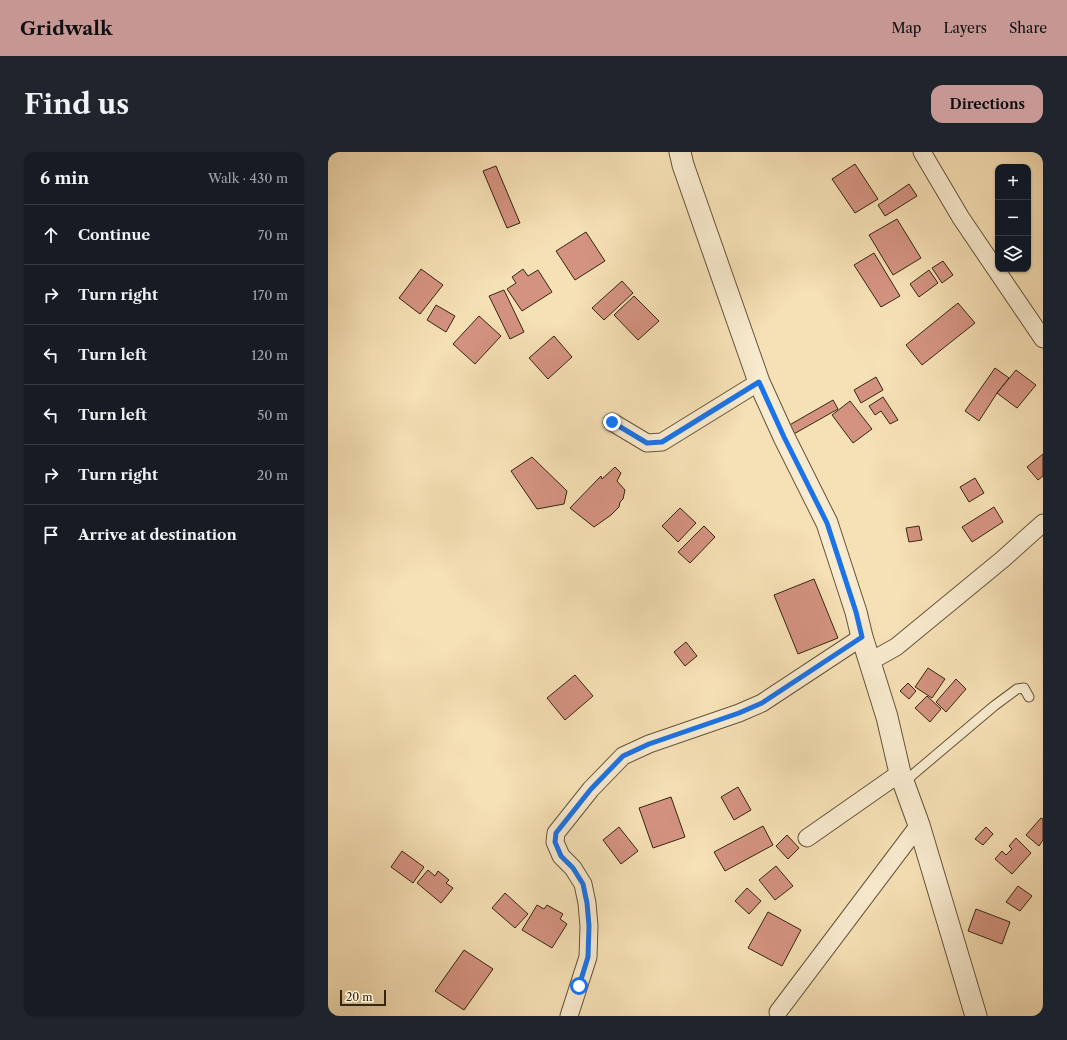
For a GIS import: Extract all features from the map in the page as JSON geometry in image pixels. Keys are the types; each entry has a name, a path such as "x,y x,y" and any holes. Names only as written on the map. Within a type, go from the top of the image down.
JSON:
{"street":[{"path":"680,152 683,165 759,382 784,437 827,523 856,612 869,662 887,717 902,777 919,825 976,1016"},
{"path":"922,152 961,218 1043,339"},
{"path":"612,422 647,443 662,442 759,382"},
{"path":"869,662 896,647 1043,523"},
{"path":"569,1016 588,957 589,926 587,903 583,884 573,868 561,856 555,842 556,833 591,789 623,756 649,744 739,713 762,703 862,637"},
{"path":"807,838 902,777"},
{"path":"778,1012 919,825"}],"lane":[{"path":"902,777 1017,689 1024,688 1029,697"}],"building":[{"path":"855,164 878,199 855,213 832,179"},
{"path":"496,166 520,223 507,228 483,171"},
{"path":"909,184 917,196 885,216 878,205"},
{"path":"897,219 921,258 893,275 869,235"},
{"path":"586,232 605,261 575,280 556,251"},
{"path":"874,253 900,296 881,307 854,265"},
{"path":"943,261 953,275 942,283 932,268"},
{"path":"421,269 443,285 420,314 399,298"},
{"path":"523,269 528,276 538,270 552,292 522,311 507,289 516,283 512,277"},
{"path":"929,270 938,283 919,297 910,284"},
{"path":"622,281 633,293 604,320 592,308"},
{"path":"504,290 524,332 510,339 489,296"},
{"path":"634,296 659,321 638,340 614,315"},
{"path":"958,303 975,323 922,365 906,345"},
{"path":"436,305 455,316 446,332 427,320"},
{"path":"479,316 501,336 475,364 453,344"},
{"path":"554,336 572,357 548,379 529,358"},
{"path":"995,368 1009,378 997,393 979,421 965,411"},
{"path":"1016,370 1036,385 1017,408 997,393"},
{"path":"876,377 883,390 861,403 854,390"},
{"path":"883,397 898,420 890,424 881,411 875,415 869,406"},
{"path":"833,400 838,409 792,435 786,427"},
{"path":"850,401 872,429 853,443 832,415"},
{"path":"1043,454 1043,476 1038,480 1027,467"},
{"path":"532,457 567,491 564,504 537,509 511,471"},
{"path":"615,467 621,473 617,481 625,490 623,499 620,502 619,507 611,515 594,527 570,508 601,476 602,479"},
{"path":"975,478 984,493 969,502 960,487"},
{"path":"994,507 1003,522 972,542 962,527"},
{"path":"680,508 696,523 678,542 662,526"},
{"path":"704,526 715,537 690,563 678,552"},
{"path":"919,526 922,540 909,542 906,528"},
{"path":"814,579 838,638 798,654 774,595"},
{"path":"686,642 697,656 685,666 674,652"},
{"path":"928,668 945,679 932,698 915,687"},
{"path":"575,675 593,696 565,720 547,698"},
{"path":"956,679 966,689 946,712 936,702"},
{"path":"908,683 916,691 909,699 900,691"},
{"path":"927,696 941,709 930,722 915,708"},
{"path":"738,787 751,810 734,820 721,797"},
{"path":"671,797 685,837 653,848 639,808"},
{"path":"1041,818 1043,819 1043,840 1039,846 1026,835"},
{"path":"763,826 773,845 725,871 714,852"},
{"path":"619,827 638,851 621,864 603,840"},
{"path":"986,827 993,834 983,845 975,839"},
{"path":"787,835 799,848 788,859 776,846"},
{"path":"1016,838 1031,853 1012,874 995,859 1002,851 1006,855 1012,849 1009,846"},
{"path":"402,851 424,867 413,883 391,867"},
{"path":"776,866 793,886 775,900 759,880"},
{"path":"428,870 435,876 438,871 449,880 446,883 453,888 441,903 417,883"},
{"path":"1018,886 1032,896 1020,911 1006,902"},
{"path":"747,888 761,901 749,914 735,901"},
{"path":"505,893 528,914 515,928 492,908"},
{"path":"537,905 544,909 547,905 563,914 560,919 567,924 552,948 522,930"},
{"path":"976,909 1010,922 1002,944 968,931"},
{"path":"768,912 801,930 782,966 748,948"},
{"path":"464,950 493,969 464,1010 435,991"}],"route":[{"path":"579,986 588,957 589,926 587,903 583,884 573,868 561,856 555,842 556,833 591,789 623,756 649,744 739,713 762,703 862,637 856,612 827,523 784,437 759,382 662,442 647,443 612,422"}]}
